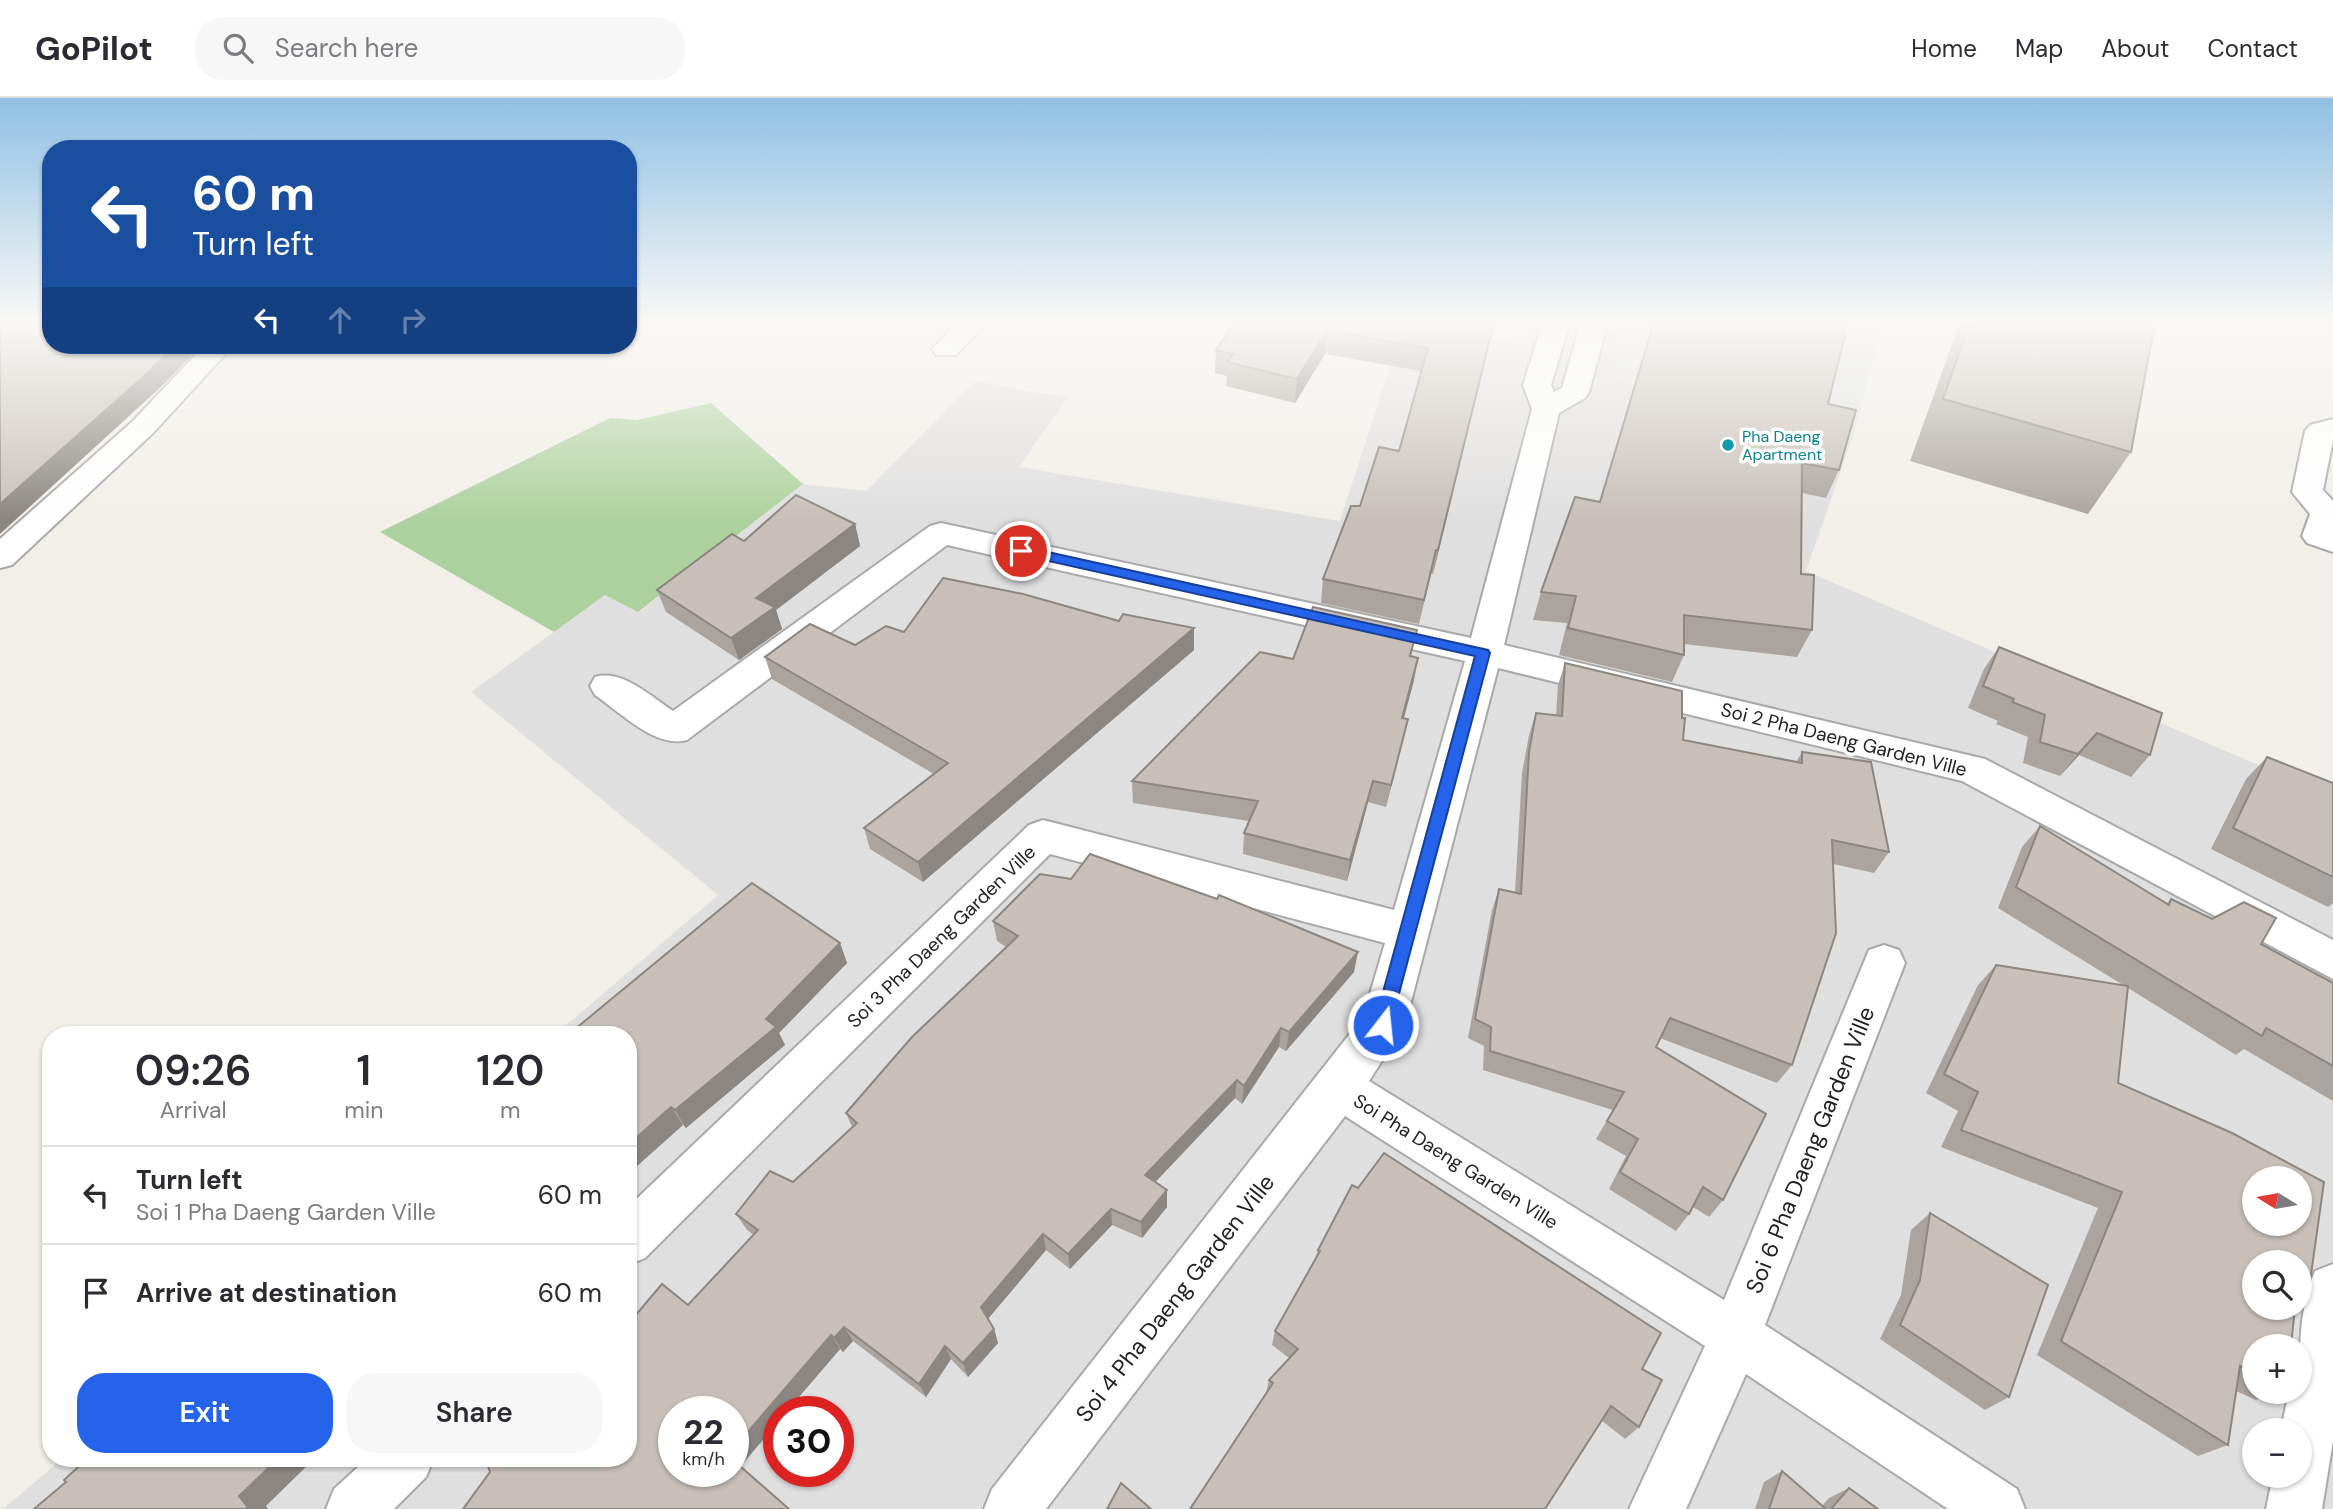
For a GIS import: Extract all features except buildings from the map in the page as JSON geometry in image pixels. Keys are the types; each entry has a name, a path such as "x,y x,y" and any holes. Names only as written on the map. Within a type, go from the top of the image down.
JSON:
{"street":[{"path":"0,557 143,427 180,388"},
{"name":"Soi Pha Daeng Garden Ville","path":"1538,388 1546,409 1410,932 1383,1025 1339,1087 1735,1336 1997,1509"},
{"path":"1546,409 1574,392 1575,388"},
{"path":"2330,522 2307,492 2320,430 2333,428"},
{"name":"Soi 2 Pha Daeng Garden Ville","path":"608,686 674,730 940,533 1483,653 1972,769 2333,961"},
{"name":"Soi 3 Pha Daeng Garden Ville","path":"637,1232 1044,836 1410,932"},
{"name":"Soi 6 Pha Daeng Garden Ville","path":"1657,1509 1718,1378 1884,963"},
{"name":"Soi 4 Pha Daeng Garden Ville","path":"1012,1509 1339,1087"},
{"path":"2294,1509 2333,1289"},
{"path":"354,1509 398,1467"}],"shaded area":[{"path":"969,388 1013,388 1067,398 1019,467 1340,521 1383,388 1654,388 1853,436 1806,571 2333,797 2333,1509 3,1509 52,1467 637,1467 637,1026 565,1026 718,895 471,692 605,595 639,612 803,484 866,491"},
{"path":"1654,388 1866,388 1853,436"}],"green space":[{"path":"711,403 803,484 638,612 605,595 554,632 380,532 610,418 637,420"}],"place":[{"name":"Pha Daeng Apartment","path":"1728,445"}],"route":[{"path":"1021,551 1483,653 1383,1025"}]}
